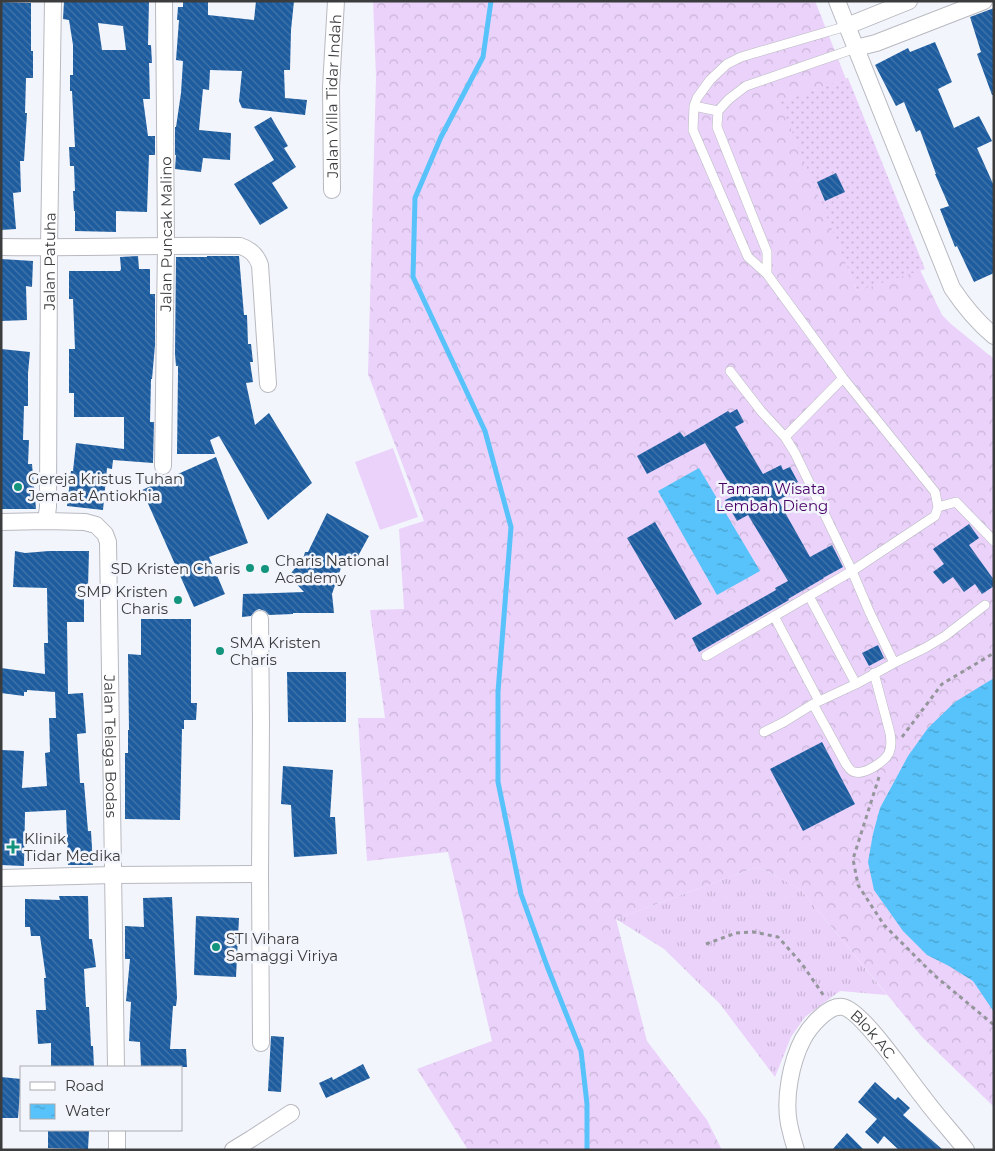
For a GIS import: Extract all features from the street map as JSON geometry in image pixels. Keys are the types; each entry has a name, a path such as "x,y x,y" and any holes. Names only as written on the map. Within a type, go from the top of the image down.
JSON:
{"street":[{"name":"Jalan Patuha","path":"46,521 48,497 53,1"},
{"name":"Jalan Puncak Malino","path":"163,466 166,245 164,1"},
{"name":"Jalan Villa Tidar Indah","path":"332,190 331,87 336,1"},
{"path":"837,1 952,288 978,322 994,336"},
{"path":"847,26 909,1"},
{"path":"856,48 876,43 984,1"},
{"path":"1,247 166,245 240,246 246,248 253,252 260,264 268,384"},
{"name":"Jalan Telaga Bodas","path":"1,522 86,522 96,525 105,534 108,542 116,1066"},
{"path":"260,619 261,1043"},
{"path":"1,878 260,874"},
{"name":"Blok AC","path":"796,1150 789,1123 787,1100 794,1062 811,1027 822,1015 834,1008 842,1007 861,1020 883,1045 966,1150"},
{"path":"232,1150 291,1113"},
{"path":"117,1131 117,1150"}],"lane":[{"path":"706,656 852,571 935,516 938,507 935,492 843,378 767,274 748,257 693,130 694,106 697,98 710,80 727,64 741,57 847,26"},
{"path":"767,274 767,252 717,127 718,111 729,98 746,86 856,48"},
{"path":"694,106 718,111"},
{"path":"730,371 761,412 785,437 795,453 894,663"},
{"path":"785,437 843,378"},
{"path":"938,507 956,502 994,542"},
{"path":"809,596 856,684"},
{"path":"764,732 816,703 925,648 945,636 985,605"},
{"path":"774,616 846,764 855,773 862,772 885,759 890,751 892,742 874,673"}],"path":[{"path":"994,654 942,684 885,759 853,858 858,885 884,925 934,975 994,1025"},
{"path":"706,944 736,934 754,932 778,937 802,964 834,1008"}],"green space":[{"name":"Taman Wisata Lembah Dieng","path":"373,1 815,1 846,79 781,102 857,291 920,270 942,315 994,359 994,1107 922,1037 801,890 757,867 616,919 647,1041 707,1120 722,1150 468,1150 417,1069 492,1041 448,852 367,861 358,718 385,718 370,610 404,609 399,529 424,521 368,374 376,77"},
{"path":"848,78 925,269 857,291 780,102"},
{"path":"393,448 418,517 380,530 355,462"},
{"path":"757,867 801,890 887,995 840,991 805,1017 791,1037 775,1077 720,1004 664,949 616,919"}],"water":[{"path":"699,468 760,571 717,595 658,491"},
{"path":"994,678 994,1012 973,981 927,955 903,931 874,890 868,862 880,808 908,756 928,728 955,702"}],"building":[{"path":"64,1 149,1 148,45 151,45 152,63 149,63 150,99 143,99 148,136 155,136 155,155 149,155 147,212 116,211 116,232 75,231 74,166 70,166 69,147 75,147 72,91 70,91 70,75 73,75 73,45 69,20 63,19","holes":["98,23 123,26 126,50 102,50"]},
{"path":"183,1 208,1 208,15 254,20 256,1 294,1 290,70 284,70 285,98 307,100 305,115 242,108 239,101 242,71 210,70 209,90 203,89 199,130 231,133 230,160 203,158 201,172 175,169 175,127 181,93 183,61 176,60 179,20 177,20 178,7 183,7"},
{"path":"1,2 31,3 33,78 26,78 25,113 27,113 24,161 20,161 21,192 13,193 16,229 1,230 2,23"},
{"path":"994,8 994,95 992,95 977,54 981,52 970,17"},
{"path":"935,42 952,82 938,89 954,128 979,116 992,141 977,148 994,186 994,273 974,282 957,246 955,247 940,209 949,206 935,174 920,130 916,132 904,102 896,106 875,65 908,48 910,52"},
{"path":"271,117 288,146 284,148 296,167 272,183 288,208 260,225 234,184 274,160 254,127"},
{"path":"836,173 845,192 825,201 817,182"},
{"path":"138,256 139,269 150,269 150,294 155,294 155,345 151,379 150,422 154,422 153,463 113,460 112,469 107,468 103,510 67,506 76,443 124,449 124,417 74,417 74,393 69,393 69,349 75,349 73,299 69,299 69,271 120,271 120,257"},
{"path":"239,256 244,315 247,315 248,344 251,344 253,362 250,362 253,382 246,383 255,425 269,413 312,483 268,520 219,436 210,440 215,454 177,454 176,257"},
{"path":"1,259 33,261 32,287 26,286 27,320 1,321"},
{"path":"1,349 30,352 28,406 24,406 23,440 29,440 28,464 32,464 36,509 1,509"},
{"path":"737,409 744,422 735,427 763,474 781,465 783,470 790,467 798,482 792,485 795,492 778,500 810,557 832,545 843,567 699,652 692,638 776,590 775,588 788,581 748,515 737,521 725,500 736,495 705,443 647,474 637,456 680,432 684,437 728,411 730,413"},
{"path":"216,457 248,543 209,557 225,594 194,607 142,490"},
{"path":"327,513 369,536 352,567 343,562 332,594 334,613 269,615 259,609 251,616 242,617 243,594 304,592 289,576 305,552 308,552"},
{"path":"655,522 702,604 675,620 627,538"},
{"path":"969,524 979,538 969,545 994,580 994,586 982,594 975,584 964,592 953,577 943,584 933,572 944,564 933,549"},
{"path":"15,551 25,553 89,551 88,587 84,587 84,622 67,622 68,694 83,693 86,733 77,734 80,783 84,783 88,831 91,831 93,865 68,865 66,810 25,812 24,866 1,865 1,750 24,751 22,788 47,786 45,753 50,752 49,718 56,718 55,692 27,690 27,692 24,692 24,696 1,693 1,668 45,674 44,643 48,643 47,588 13,587"},
{"path":"141,619 191,619 191,703 197,703 196,720 184,720 184,729 182,729 180,820 125,819 125,753 128,753 129,730 128,654 141,655"},
{"path":"878,645 884,658 869,666 862,653"},
{"path":"287,672 346,672 346,722 288,722"},
{"path":"822,742 855,804 803,831 770,769"},
{"path":"283,766 333,770 330,817 335,817 337,854 294,857 291,805 281,804"},
{"path":"59,896 88,896 89,939 92,939 96,967 84,969 86,1007 89,1007 94,1066 51,1066 51,1043 38,1044 36,1010 46,1010 44,978 46,978 40,936 31,936 30,927 25,927 25,899 60,900"},
{"path":"172,897 177,998 176,1006 173,1006 170,1049 186,1049 187,1067 141,1066 140,1042 129,1041 131,1002 126,1001 130,959 125,959 125,926 144,927 143,898"},
{"name":"STI Vihara Samaggi Viriya","path":"196,916 239,918 236,977 194,975"},
{"path":"271,1036 284,1037 281,1092 268,1091"},
{"path":"363,1064 370,1078 326,1098 319,1083 332,1077 333,1080"},
{"path":"1,1077 20,1079 18,1118 1,1118"},
{"path":"875,1082 895,1100 898,1097 910,1108 903,1115 943,1150 899,1150 884,1136 878,1144 865,1132 877,1119 858,1102"},
{"path":"48,1131 89,1131 88,1149 48,1148"},
{"path":"847,1133 864,1150 832,1150"}],"waterway":[{"path":"491,1 483,57 441,137 415,198 413,277 485,431 511,527 498,692 498,782 521,894 581,1051 587,1104 587,1150"}],"place":[{"name":"Gereja Kristus Tuhan Jemaat Antiokhia","path":"18,487"},
{"name":"SD Kristen Charis","path":"250,568"},
{"name":"Charis National Academy","path":"265,569"},
{"name":"SMP Kristen Charis","path":"178,600"},
{"name":"SMA Kristen Charis","path":"220,651"},
{"name":"Klinik Tidar Medika","path":"13,847"},
{"name":"STI Vihara Samaggi Viriya","path":"216,947"}]}
